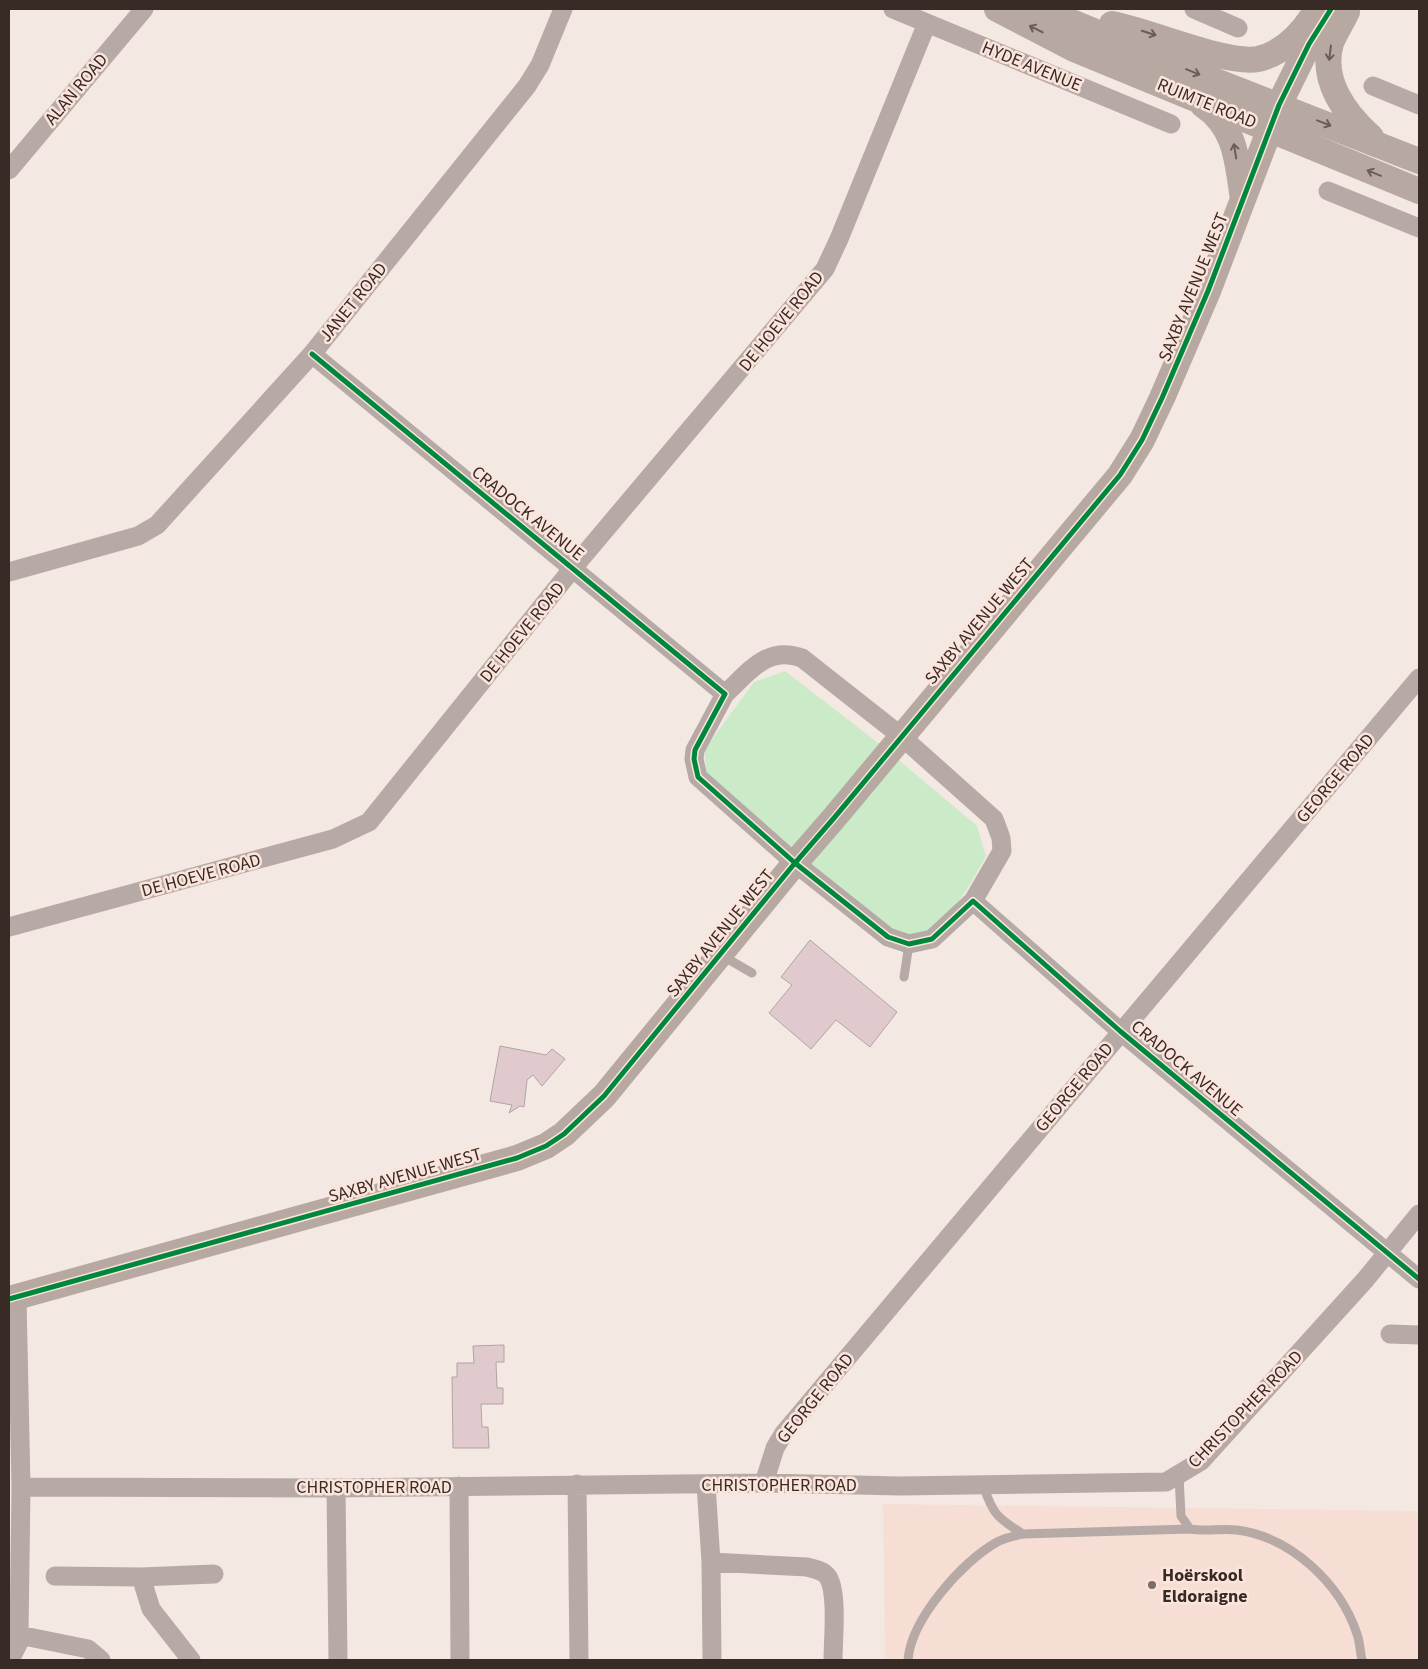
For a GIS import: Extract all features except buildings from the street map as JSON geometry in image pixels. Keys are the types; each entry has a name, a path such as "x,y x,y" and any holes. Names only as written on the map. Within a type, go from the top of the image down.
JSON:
{"street":[{"name":"ALAN ROAD","path":"9,170 144,9"},
{"name":"JANET ROAD","path":"9,572 138,536 157,525 312,354 533,78 563,9"},
{"name":"HYDE AVENUE","path":"893,9 1171,124"},
{"name":"RUIMTE ROAD","path":"997,9 1074,48 1182,91 1419,191"},
{"name":"RUIMTE ROAD","path":"1040,9 1084,25 1195,73 1419,161"},
{"path":"1194,9 1238,28"},
{"path":"1084,25 1106,23 1132,28 1227,57 1249,60 1266,56 1291,42 1318,9"},
{"name":"SAXBY AVENUE WEST","path":"13,1298 517,1158 546,1146 564,1134 604,1096 795,863 1120,474 1132,457 1162,398 1208,291 1279,105 1309,44 1331,9"},
{"path":"1348,9 1332,42 1329,70 1337,95 1352,120 1378,144"},
{"name":"DE HOEVE ROAD","path":"9,927 333,839 354,831 369,822 573,568 825,269 839,239 926,23"},
{"path":"1373,86 1419,105"},
{"path":"1182,91 1212,112 1229,133 1234,143 1243,199"},
{"path":"1328,190 1419,228"},
{"name":"CRADOCK AVENUE","path":"312,354 725,694"},
{"path":"789,653 802,658 901,736 986,810 998,828 1002,851 973,901 932,939 909,944 888,937 795,863 698,777 694,759 695,750 725,694 760,661 789,653"},
{"name":"GEORGE ROAD","path":"764,1483 775,1448 784,1433 1419,678"},
{"name":"CRADOCK AVENUE","path":"973,901 1120,1032 1419,1279"},
{"name":"CHRISTOPHER ROAD","path":"22,1487 336,1488 764,1483 901,1486 1166,1482 1201,1460 1365,1280 1419,1214"},
{"path":"10,1660 18,1644 19,1635 22,1487 13,1298"},
{"path":"1390,1334 1419,1335"},
{"path":"577,1484 579,1660"},
{"path":"706,1484 711,1562 712,1660"},
{"path":"459,1486 460,1660"},
{"path":"336,1488 338,1660"},
{"path":"711,1562 807,1567 821,1571 827,1576 833,1596 833,1660"},
{"path":"56,1576 141,1577 214,1574"},
{"path":"141,1577 151,1609 191,1660"},
{"path":"19,1635 88,1649 101,1660"}],"lane":[{"path":"904,977 909,944"},
{"path":"721,955 752,973"},
{"path":"1178,1476 1181,1516 1190,1528"},
{"path":"983,1485 991,1510 1002,1521 1022,1534"},
{"path":"908,1660 922,1619 956,1575 997,1542 1022,1534 1190,1528 1236,1530 1254,1534 1301,1558 1320,1573 1340,1599 1357,1634 1362,1660"}],"shaded area":[{"name":"Hoërskool Eldoraigne","path":"883,1504 1419,1511 1419,1660 885,1660"}],"green space":[{"path":"785,671 882,746 977,826 986,856 955,906 934,927 922,934 906,937 886,933 708,782 704,750 754,682"}],"cycle path":[{"path":"9,1299 517,1158 546,1146 564,1134 604,1096 795,863 1120,475 1142,440 1208,291 1279,105 1309,44 1331,9"},
{"path":"312,354 725,694 695,750 694,759 698,777 795,863 888,937 909,944 932,939 973,901 1120,1031 1419,1279"}],"place":[{"name":"Hoërskool Eldoraigne","path":"1152,1585"}]}
